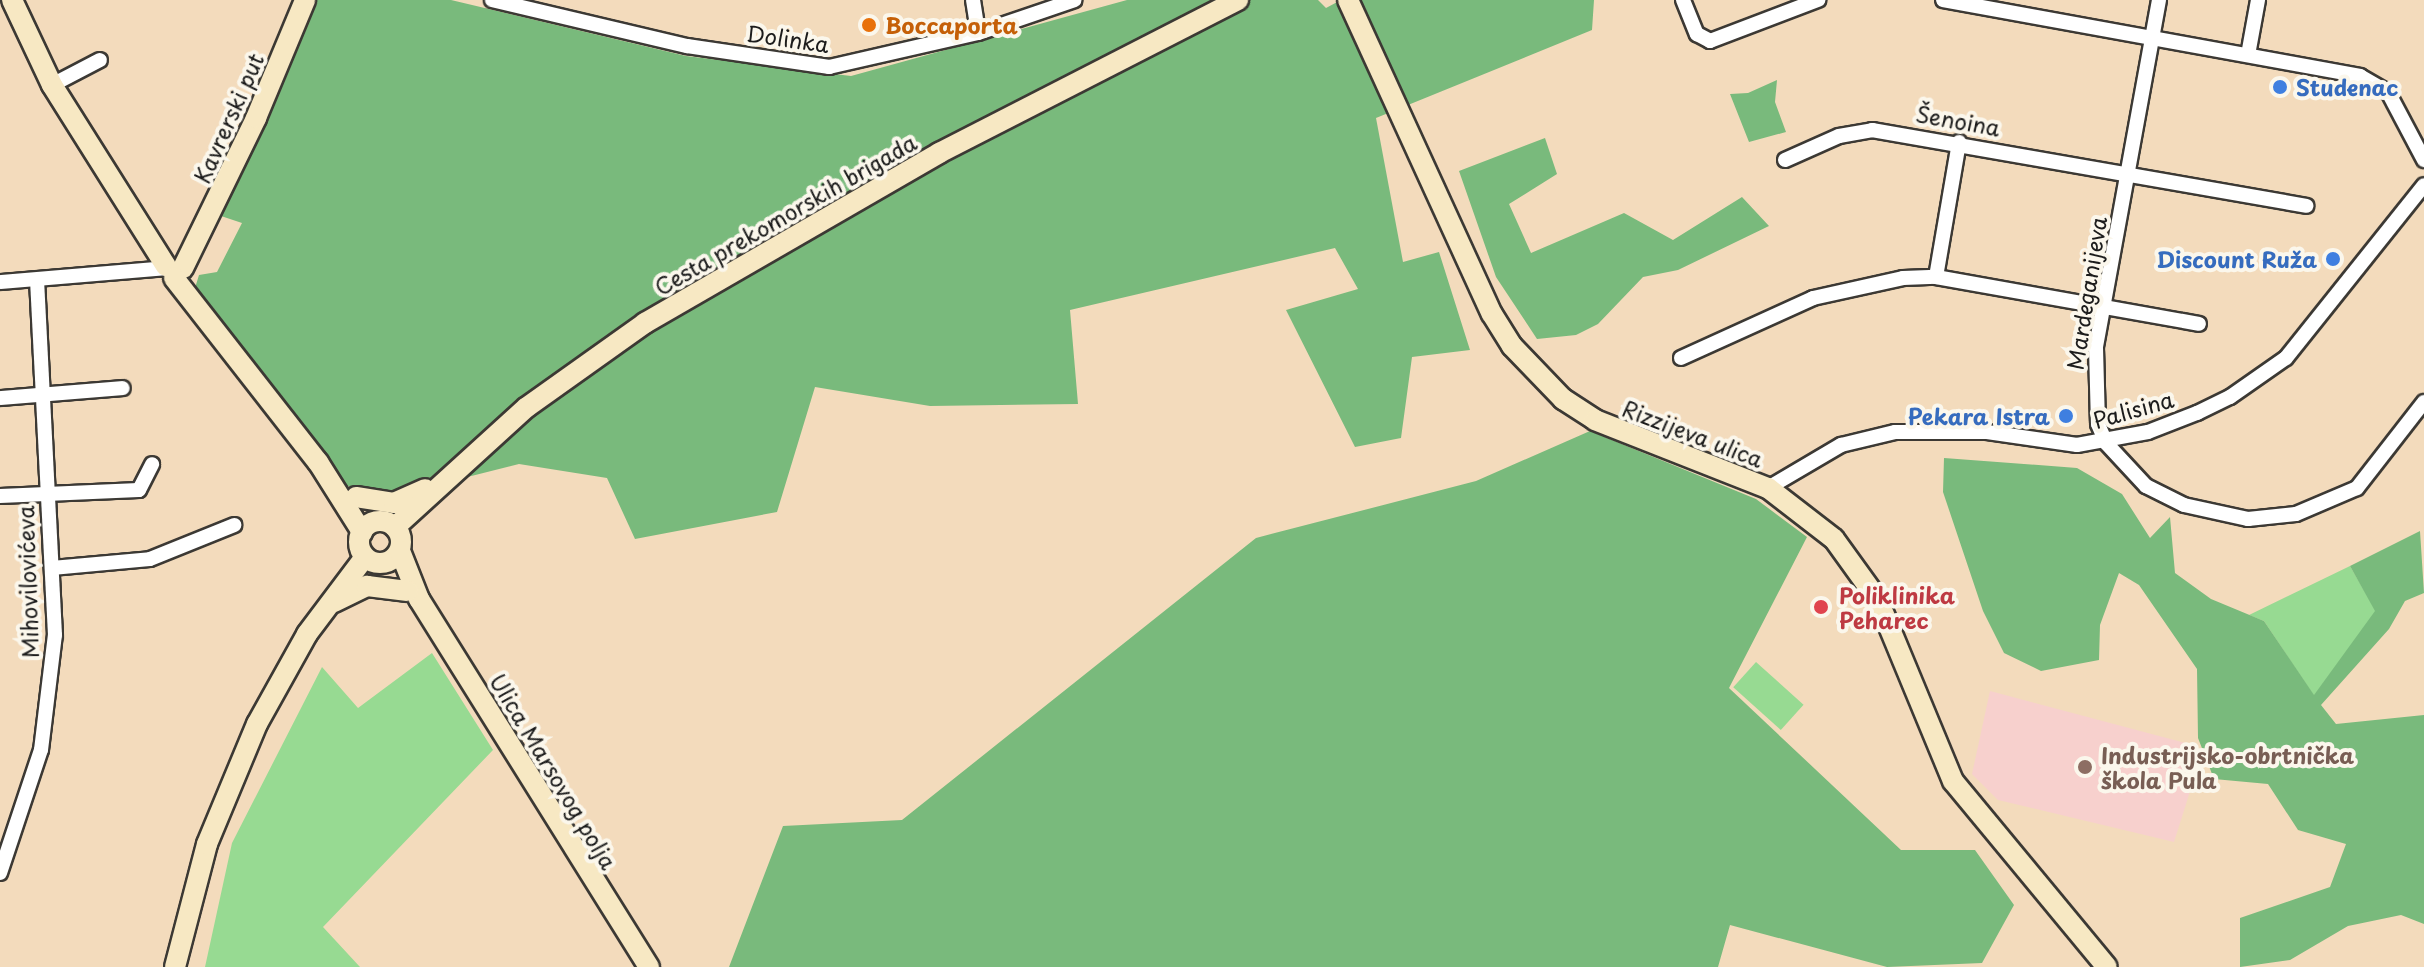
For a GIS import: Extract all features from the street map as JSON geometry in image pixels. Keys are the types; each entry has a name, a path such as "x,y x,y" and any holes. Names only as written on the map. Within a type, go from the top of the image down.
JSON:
{"main road":[{"path":"12,0 52,85 172,268 318,462 378,527 383,557"},
{"name":"Kavrerski put","path":"172,268 233,168 305,0"},
{"name":"Cesta prekomorskih brigada","path":"378,527 439,482 527,407 645,323 939,153 1238,0"},
{"name":"Rizzijeva ulica","path":"1348,0 1492,314 1512,346 1563,399 1595,420 1768,488 1834,539 1859,567 1878,600 1953,781 2107,967"},
{"path":"318,462 356,497 378,527 383,557"},
{"path":"356,497 394,503 439,482"},
{"path":"175,967 195,881 224,797 257,724 324,609 383,557"},
{"name":"Ulica Marsovog polja","path":"383,557 414,595 649,967"},
{"path":"324,609 361,587 414,595"}],"street":[{"name":"Dolinka","path":"492,0 687,46 829,67 978,33 1075,0"},
{"path":"973,0 978,33"},
{"path":"1683,0 1702,40 1818,0"},
{"path":"1943,0 2360,76 2381,85 2394,100 2424,160"},
{"name":"Mardeganijeva","path":"2159,0 2103,306 2095,382 2098,424 2106,443 2146,486 2184,505 2248,519 2296,514 2357,488 2424,402"},
{"path":"2248,55 2258,0"},
{"path":"52,85 100,60"},
{"name":"Šenoina","path":"1785,160 1855,131 1959,142 2306,206"},
{"path":"1936,277 1959,142"},
{"name":"Palisina","path":"1768,488 1841,445 1906,430 2106,443 2208,408 2286,358 2424,185"},
{"path":"0,282 172,268"},
{"path":"1681,358 1841,289 1936,277 2199,324"},
{"name":"Mihovilovićeva","path":"0,873 33,781 48,715 55,635 37,281"},
{"path":"0,398 43,397 123,388"},
{"path":"0,496 139,490 152,464"},
{"path":"52,568 150,559 234,525"}],"shaded area":[{"name":"Industrijsko-obrtnička škola Pula","path":"1990,691 2193,745 2200,760 2174,842 1998,800 1972,774"}],"green space":[{"path":"310,0 451,0 686,56 851,76 1127,0 1318,0 1326,8 1341,0 1594,0 1592,30 1376,118 1403,262 1439,252 1470,350 1412,357 1401,438 1355,447 1286,310 1358,289 1335,248 1070,310 1078,404 930,406 815,387 777,512 635,539 607,478 519,464 400,494 347,486 195,288 199,275 217,272 242,223 221,216"},
{"path":"1777,80 1775,102 1786,132 1749,142 1730,94 1748,93"},
{"path":"1545,138 1557,174 1509,204 1531,253 1624,213 1673,240 1742,197 1769,226 1678,270 1643,277 1598,324 1576,335 1537,339 1496,277 1459,171"},
{"path":"1590,431 1756,499 1807,537 1729,688 1901,850 1975,850 2014,905 1982,963 1887,967 1730,925 1718,967 729,967 783,826 902,820 1256,538 1476,481"},
{"path":"1944,458 2077,468 2122,494 2150,538 2170,517 2175,573 2211,599 2264,621 2314,695 2375,611 2350,566 2420,531 2424,593 2405,601 2389,629 2321,705 2336,724 2424,715 2424,924 2401,915 2348,926 2290,960 2240,967 2240,918 2330,887 2346,844 2298,830 2268,784 2214,779 2198,738 2197,669 2139,585 2119,573 2100,625 2099,660 2041,671 2004,653 1983,611 1943,492"},
{"path":"2350,566 2376,611 2314,696 2264,621 2249,615"},
{"path":"432,653 493,750 323,927 360,967 205,967 232,843 322,667 358,708"},
{"path":"1756,662 1804,705 1781,730 1733,687"}],"place":[{"name":"Boccaporta","path":"869,25"},
{"name":"Studenac","path":"2280,87"},
{"name":"Discount Ruža","path":"2333,259"},
{"name":"Pekara Istra","path":"2066,416"},
{"name":"Poliklinika Peharec","path":"1821,607"},
{"name":"Industrijsko-obrtnička škola Pula","path":"2085,767"}]}
